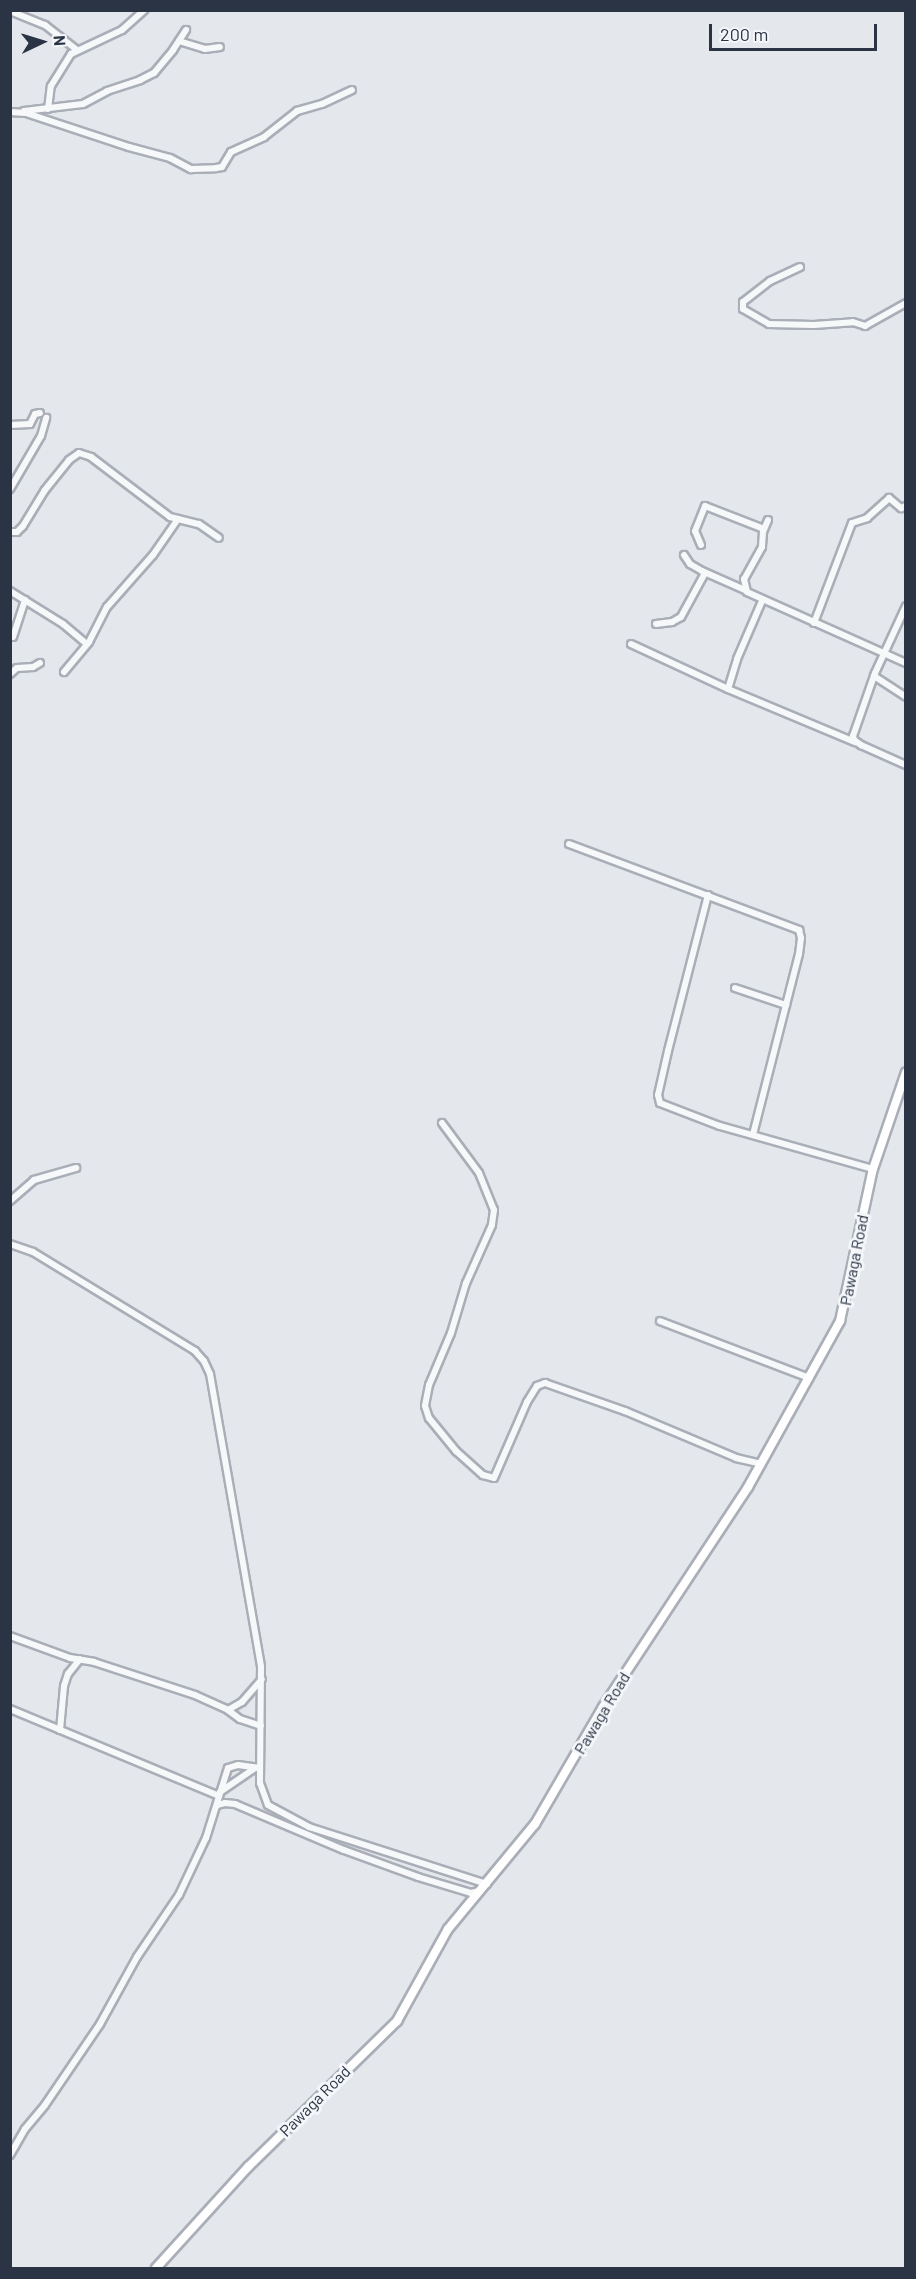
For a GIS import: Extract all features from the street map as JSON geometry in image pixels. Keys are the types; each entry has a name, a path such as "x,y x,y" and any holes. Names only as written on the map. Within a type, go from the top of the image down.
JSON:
{"main road":[{"name":"Pawaga Road","path":"156,2268 248,2167 397,2021 448,1929 535,1824 603,1707 761,1464 845,1308 873,1169 906,1072"}],"street":[{"path":"48,110 56,76 76,49 122,30 144,10"},
{"path":"10,11 45,25 76,49"},
{"path":"10,112 48,110 89,102 107,91 140,80 153,73 186,30"},
{"path":"179,41 205,49 220,47"},
{"path":"20,111 170,158 190,168 216,168 222,166 231,152 264,136 297,111 322,104 352,90"},
{"path":"800,267 770,281 743,302 742,309 769,324 814,325 853,322 864,326 906,303"},
{"path":"10,424 30,424 35,414 43,416 41,436 10,489"},
{"path":"10,532 17,532 23,526 45,490 69,460 79,453 90,457 170,517 199,524 219,538"},
{"path":"814,623 852,523 867,518 889,498 901,508 906,506"},
{"path":"701,545 694,531 705,506 764,529"},
{"path":"64,672 87,644 107,607 153,555 178,519"},
{"path":"745,590 744,579 762,547 764,529 768,520"},
{"path":"684,555 690,564 705,573 745,590 762,601 906,663"},
{"path":"656,624 672,622 681,617 705,573"},
{"path":"10,591 63,624 87,644"},
{"path":"13,637 25,600"},
{"path":"728,690 737,659 762,601"},
{"path":"855,742 854,729 874,676 906,606"},
{"path":"632,644 728,690 906,765"},
{"path":"10,674 17,668 33,667 40,663"},
{"path":"874,676 906,697"},
{"path":"569,844 799,930 801,938 799,954 753,1134"},
{"path":"708,895 668,1051 659,1100 665,1107 730,1129 873,1169"},
{"path":"735,988 786,1005"},
{"path":"442,1123 484,1182 494,1216 466,1283 450,1333 429,1385 425,1406 429,1418 456,1451 483,1475 494,1478 527,1402 537,1386 545,1383 625,1411 736,1458 761,1464"},
{"path":"10,1201 34,1180 76,1168"},
{"path":"10,1244 33,1252 195,1351 204,1360 215,1390 249,1587 262,1678 257,1768 263,1799 279,1813 327,1833 484,1888"},
{"path":"660,1321 809,1378"},
{"path":"10,1636 195,1695 228,1710 240,1719 261,1726"},
{"path":"60,1730 64,1686 68,1674 80,1659"},
{"path":"228,1710 243,1702 262,1678"},
{"path":"10,1709 220,1794"},
{"path":"10,2155 25,2129 45,2105 100,2024 137,1958 168,1915 188,1878 217,1805 228,1768 238,1765 257,1768"},
{"path":"220,1794 257,1768"},
{"path":"217,1805 234,1804 344,1850 418,1877 471,1893 484,1888"}]}
